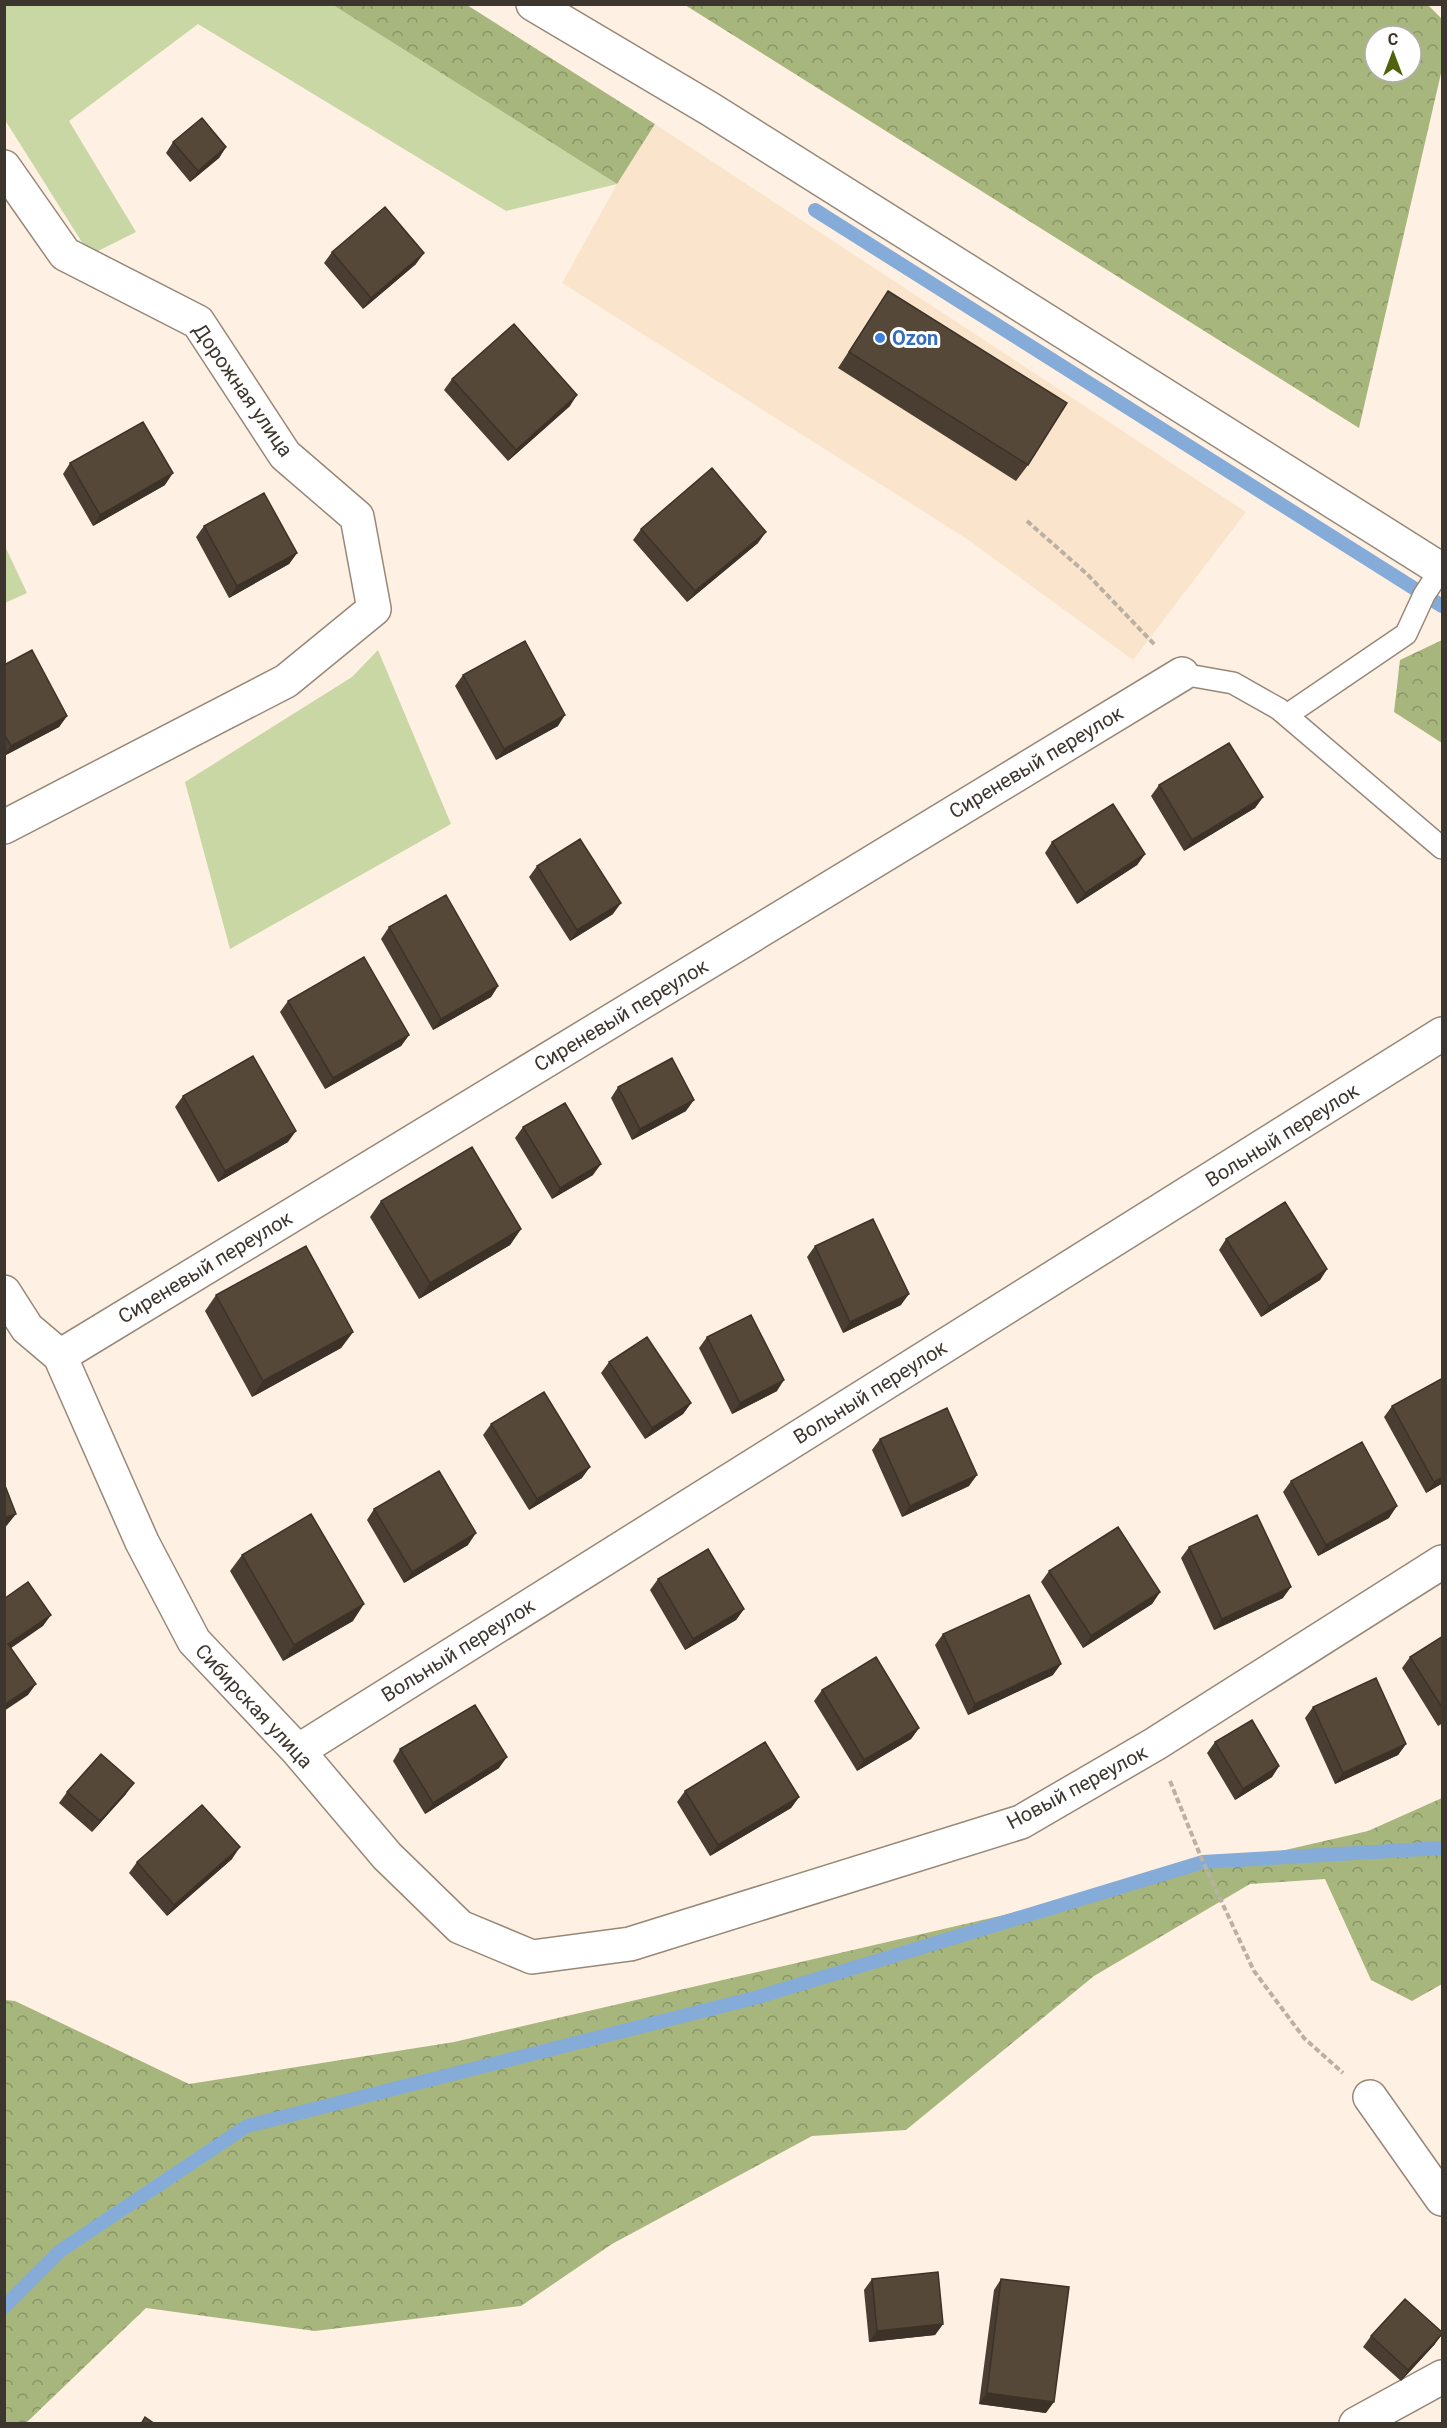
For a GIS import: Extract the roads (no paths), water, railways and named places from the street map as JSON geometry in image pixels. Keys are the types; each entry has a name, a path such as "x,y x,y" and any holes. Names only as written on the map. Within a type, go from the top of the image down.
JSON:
{"street":[{"path":"533,4 710,109 1442,570"},
{"name":"Дорожная улица","path":"4,167 65,254 198,322 285,455 357,517 374,609 285,681 4,827"},
{"name":"Сиреневый переулок","path":"60,1356 1182,674"},
{"name":"Вольный переулок","path":"298,1750 1443,1034"},
{"name":"Сибирская улица","path":"4,1292 27,1328 60,1356 142,1542 194,1641 298,1750 387,1856 460,1928 532,1957"},
{"name":"Новый переулок","path":"532,1957 630,1944 1021,1822 1155,1744 1443,1562"},
{"path":"1370,2097 1443,2199"},
{"path":"1356,2424 1443,2377"}],"lane":[{"path":"1287,716 1406,634 1424,595 1442,570"},
{"path":"1182,674 1233,683 1287,716 1443,848"}],"waterway":[{"path":"815,210 1442,606"},
{"path":"4,2307 60,2251 247,2126 758,1997 1203,1862 1442,1848"}],"place":[{"name":"Ozon","path":"880,338"}]}
